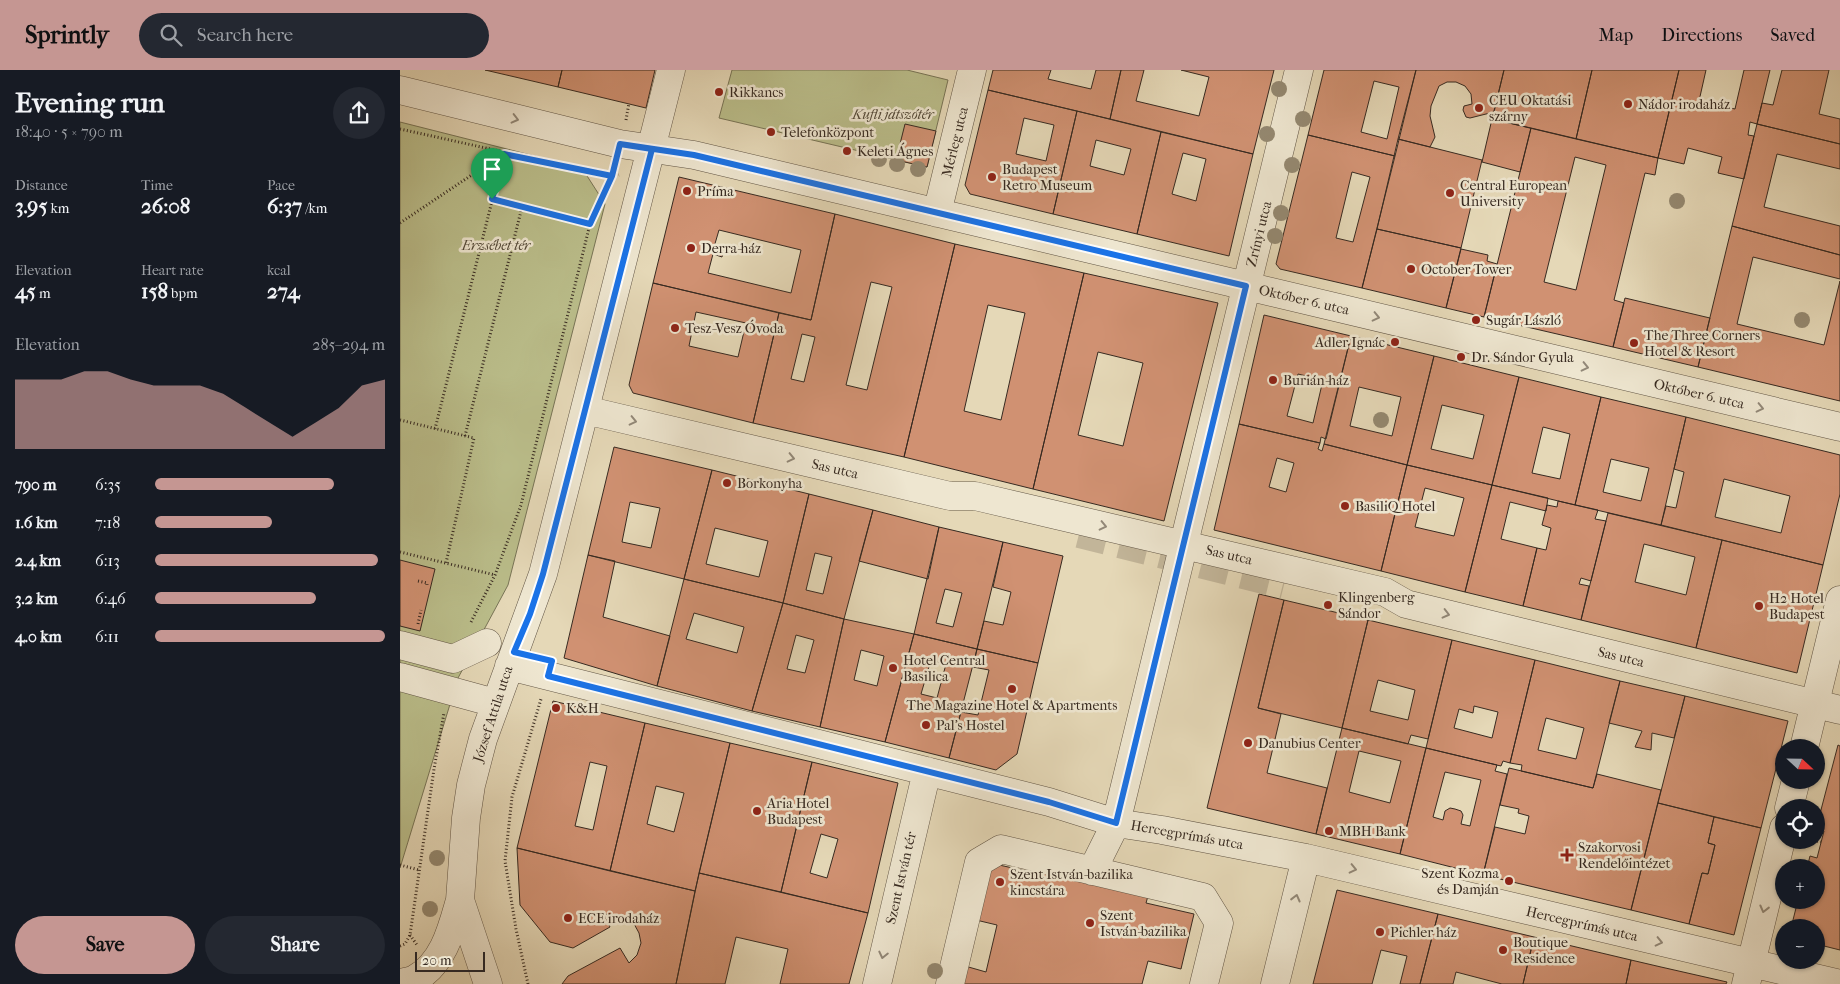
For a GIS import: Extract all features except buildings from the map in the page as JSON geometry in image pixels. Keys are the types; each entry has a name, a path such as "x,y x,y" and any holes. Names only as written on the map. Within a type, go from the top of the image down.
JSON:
{"street":[{"name":"József Attila utca","path":"488,984 460,900 466,818 471,785 495,703 530,614 543,574 671,70"},
{"name":"Zrínyi utca","path":"1184,544 1299,70"},
{"name":"Mérleg utca","path":"937,213 965,72"},
{"path":"410,84 620,144 652,149"},
{"name":"Október 6. utca","path":"652,149 694,155 1840,427"},
{"name":"Sas utca","path":"585,410 950,496 975,496 1385,592 1406,604 1827,707"},
{"path":"950,496 968,508 1079,534"},
{"path":"1092,871 1116,823 1184,544"},
{"path":"1284,585 1383,608 1406,604"},
{"path":"1809,739 1827,707 1840,600"},
{"path":"400,645 453,659 479,634"},
{"name":"Hercegprímás utca","path":"509,666 1049,802 1116,823 1306,858 1748,974 1840,984"},
{"path":"400,678 495,703"},
{"name":"Szent István tér","path":"877,984 926,771"},
{"path":"950,984 979,862 1001,849 1203,898 1219,923 1204,984"},
{"path":"1748,974 1779,849"},
{"path":"1275,984 1306,858"},
{"path":"400,983 415,979 432,964 447,943 460,900"}],"path":[{"path":"400,129 504,154 612,176"},
{"path":"479,634 495,575 521,506 590,224 612,176 620,144"},
{"path":"435,428 504,154"},
{"path":"400,222 504,154"},
{"path":"492,199 590,224"},
{"path":"465,436 522,207"},
{"path":"400,420 474,438 446,563"},
{"path":"400,552 495,575"},
{"path":"418,581 427,583 427,585"},
{"path":"528,984 516,929 505,861 512,797 548,676"},
{"path":"400,946 405,944 410,935 448,690"},
{"path":"400,865 419,870"}],"green space":[{"name":"Kufli játszótér","path":"732,70 907,70 948,80 927,167 719,118"},
{"name":"Erzsébet tér","path":"400,122 582,168 605,204 508,585 458,678 400,868"}],"tunnel":[{"path":"1079,534 1284,585"}],"place":[{"name":"Rikkancs","path":"719,92"},
{"name":"Nádor irodaház","path":"1628,104"},
{"name":"CEU Oktatási szárny","path":"1479,108"},
{"name":"Telefonközpont","path":"771,132"},
{"name":"Keleti Ágnes","path":"847,151"},
{"name":"Budapest Retro Museum","path":"992,177"},
{"name":"Príma","path":"687,191"},
{"name":"Central European University","path":"1450,193"},
{"name":"Derra-ház","path":"691,248"},
{"name":"October Tower","path":"1411,269"},
{"name":"Sugár László","path":"1476,320"},
{"name":"Tesz-Vesz Óvoda","path":"675,328"},
{"name":"Adler Ignác","path":"1395,342"},
{"name":"The Three Corners Hotel & Resort","path":"1634,343"},
{"name":"Dr. Sándor Gyula","path":"1461,357"},
{"name":"Burián-ház","path":"1273,380"},
{"name":"Borkonyha","path":"727,483"},
{"name":"BasiliQ Hotel","path":"1345,506"},
{"name":"Klingenberg Sándor","path":"1328,605"},
{"name":"H2 Hotel Budapest","path":"1759,606"},
{"name":"Hotel Central Basilica","path":"893,668"},
{"name":"The Magazine Hotel & Apartments","path":"1012,689"},
{"name":"K&H","path":"556,708"},
{"name":"Pal's Hostel","path":"926,725"},
{"name":"Danubius Center","path":"1248,743"},
{"name":"Aria Hotel Budapest","path":"757,811"},
{"name":"MBH Bank","path":"1329,831"},
{"name":"Szakorvosi Rendelőintézet","path":"1567,855"},
{"name":"Szent Kozma és Damján","path":"1509,881"},
{"name":"Szent István-bazilika kincstára","path":"1000,882"},
{"name":"ECE irodaház","path":"568,918"},
{"name":"Szent István-bazilika","path":"1090,923"},
{"name":"Pichler ház","path":"1380,932"},
{"name":"Boutique Residence","path":"1503,950"}],"route":[{"path":"492,199 504,154 612,176 620,144 694,155 1246,286 1116,823 1049,802 548,676 552,661 514,652 530,614 543,574 652,149 620,144 612,176 590,224 492,199"}]}
